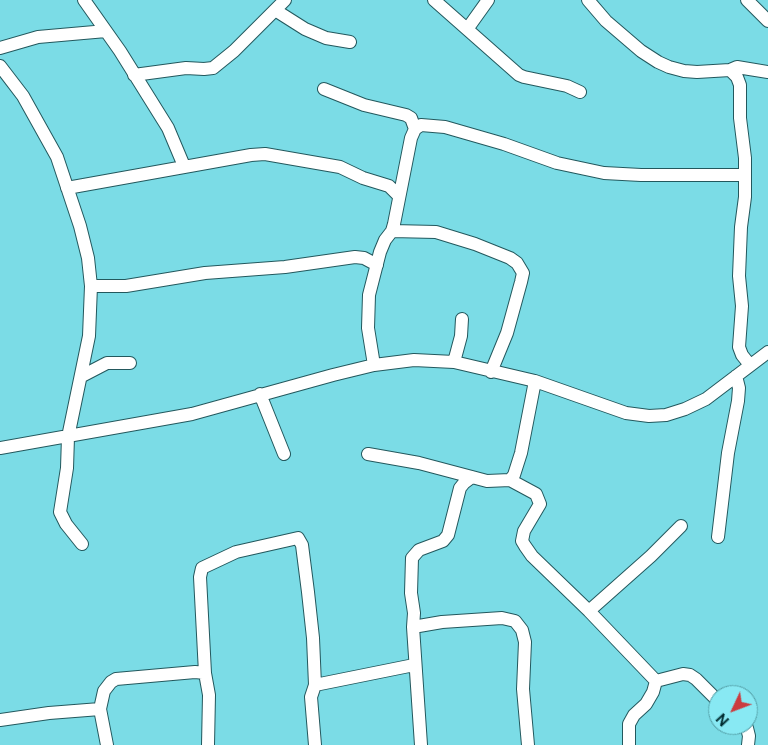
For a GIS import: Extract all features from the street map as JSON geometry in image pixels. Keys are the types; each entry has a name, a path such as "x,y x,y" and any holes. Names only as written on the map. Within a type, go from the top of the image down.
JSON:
{"street":[{"path":"84,0 168,128 184,166"},
{"path":"134,75 186,68 213,68 234,51 286,0"},
{"path":"434,0 519,75 567,86 580,92"},
{"path":"468,28 488,0"},
{"path":"588,0 606,21 658,62 684,71 730,70 737,67 768,72"},
{"path":"747,0 768,21"},
{"path":"275,10 306,29 326,38 350,42"},
{"path":"0,48 38,37 106,31"},
{"path":"0,66 24,96 57,157 80,226 88,258 91,286 89,336 68,437 67,468 60,512 66,524 82,544"},
{"path":"730,70 737,77 740,85 740,118 745,158 745,197 741,227 739,276 742,306 739,347 742,355 750,365"},
{"path":"324,89 364,105 406,114 411,118 414,129 407,150 392,231 385,240 369,294 368,314 374,365"},
{"path":"414,129 421,125 445,127 504,144 557,163 604,172 744,175"},
{"path":"67,188 251,154 265,154 340,167 363,178 388,186 399,196"},
{"path":"392,231 436,232 475,244 510,258 517,263 522,273 521,282 507,333 491,372"},
{"path":"91,286 126,286 204,273 285,267 355,258 364,258 377,265"},
{"path":"454,362 461,336 462,319"},
{"path":"0,448 192,414 260,394 374,365 414,360 454,362 535,381 626,412 649,416 666,415 706,399 768,352"},
{"path":"82,376 107,363 130,363"},
{"path":"718,537 728,453 738,401 739,388 736,376"},
{"path":"510,480 514,475 521,453 535,381"},
{"path":"260,394 284,454"},
{"path":"368,454 419,463 487,481 510,480 536,494 540,504 524,531 522,541 525,546 532,556 589,611 656,681"},
{"path":"421,745 412,627 414,613 411,593 412,558 419,550 446,538 451,530 460,488 472,477"},
{"path":"589,611 651,556 681,526"},
{"path":"208,745 208,695 205,673 200,577 202,568 236,552 298,538 302,545 311,616 315,685 311,697 315,745"},
{"path":"412,627 442,622 502,618 515,621 522,630 525,642 523,688 528,745"},
{"path":"315,685 414,665"},
{"path":"107,745 100,709 104,691 116,679 195,672 205,673"},
{"path":"656,681 683,674 696,679 708,691"},
{"path":"629,745 629,724 634,714 646,704 653,692 656,681"},
{"path":"0,720 49,713 100,709"}]}
